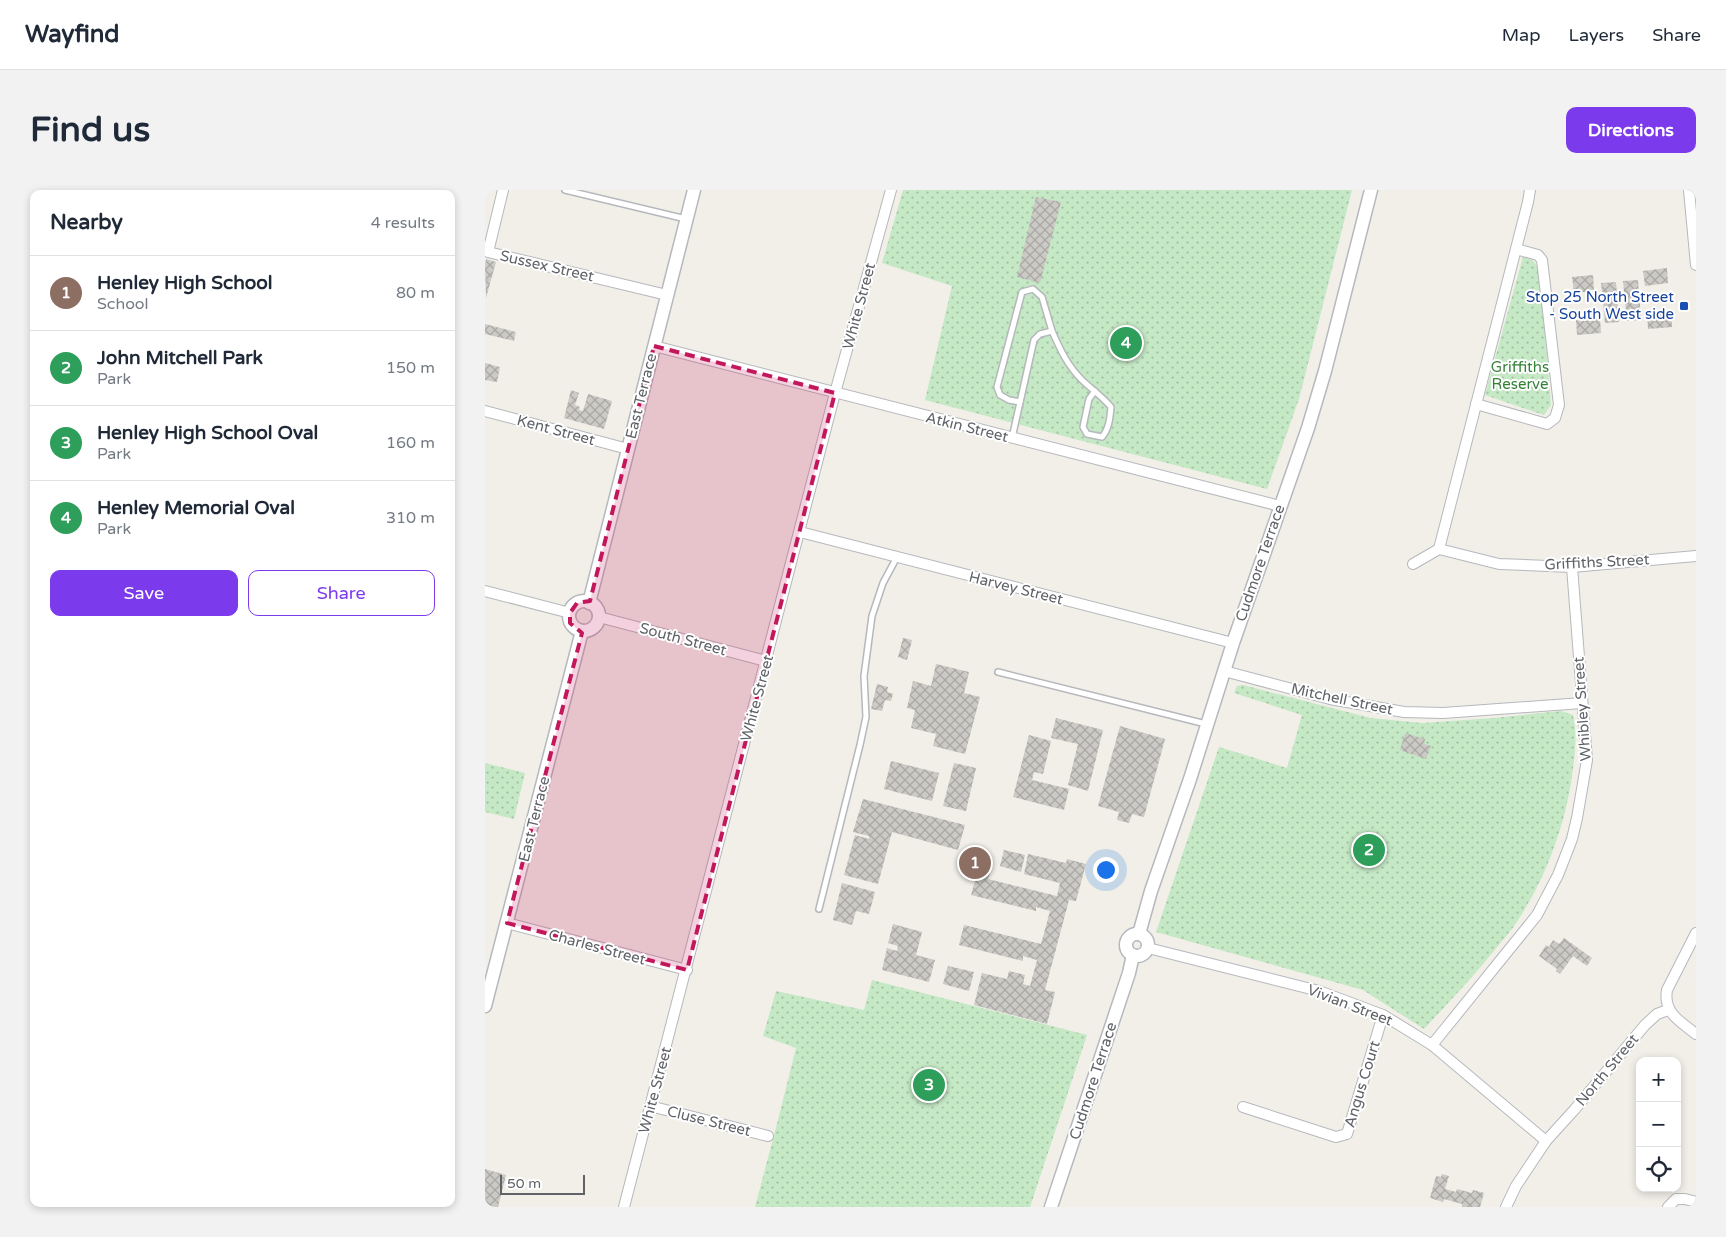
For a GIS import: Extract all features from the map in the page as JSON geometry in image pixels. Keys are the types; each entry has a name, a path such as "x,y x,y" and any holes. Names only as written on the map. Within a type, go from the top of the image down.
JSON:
{"street":[{"name":"Sussex Street","path":"503,190 488,252 667,295"},
{"name":"East Terrace","path":"589,603 694,190"},
{"name":"White Street","path":"624,1207 687,970 835,393 891,190"},
{"name":"Cudmore Terrace","path":"1139,934 1151,891 1190,779 1233,643 1308,428 1325,370 1371,190"},
{"path":"1413,564 1439,549 1530,190"},
{"path":"1689,190 1696,265"},
{"path":"1476,404 1547,424 1555,418 1559,405 1542,260 1538,255 1516,249"},
{"name":"Atkin Street","path":"654,346 1280,506"},
{"name":"Kent Street","path":"485,412 628,449"},
{"name":"Harvey Street","path":"800,532 1233,643"},
{"name":"Griffiths Street","path":"1439,549 1499,564 1572,567 1696,556"},
{"name":"Whibley Street","path":"1433,1045 1537,916 1558,875 1575,825 1587,760 1572,567"},
{"path":"485,591 569,613"},
{"path":"585,602 597,608 599,617 595,626 587,631 582,631 573,627 570,623 569,613 577,603 585,602"},
{"name":"South Street","path":"599,617 766,661"},
{"name":"East Terrace","path":"485,1006 582,631"},
{"name":"Mitchell Street","path":"1224,671 1330,699 1404,712 1443,713 1582,703"},
{"name":"Charles Street","path":"507,923 687,970"},
{"path":"1696,933 1667,990 1665,1001 1668,1010 1696,1034"},
{"path":"1139,934 1145,937 1148,942 1148,948 1143,954 1133,956 1127,950 1126,942 1131,935 1139,934"},
{"name":"Vivian Street","path":"1148,948 1319,991 1383,1015 1433,1045 1546,1141"},
{"name":"Cudmore Terrace","path":"1055,1206 1133,956"},
{"name":"North Street","path":"1506,1207 1516,1186 1546,1141 1645,1025 1657,1014 1668,1010"},
{"name":"Angus Court","path":"1243,1107 1337,1137 1347,1134 1383,1015"},
{"name":"Cluse Street","path":"650,1106 768,1136"},
{"path":"1669,1207 1676,1199 1696,1202"}],"lane":[{"path":"565,190 686,219"},
{"path":"1020,402 1009,400 1000,395 997,387 1022,292 1033,289 1042,297 1052,331 1063,357 1081,379 1095,391 1111,407 1106,432 1102,437 1087,434 1083,428 1089,399 1095,391"},
{"path":"1012,438 1034,340 1040,334 1052,331"},
{"path":"819,909 861,745 866,717 864,676 872,616 883,583 897,557"},
{"path":"998,672 1207,724"}],"highlighted area":[{"path":"654,346 835,393 687,970 507,923 582,633 570,623 570,613 577,603 590,601"}],"green space":[{"path":"903,190 1352,190 1299,399 1267,489 925,400 952,286 882,263"},
{"name":"Griffiths Reserve","path":"1523,257 1533,260 1540,271 1551,405 1544,415 1485,395"},
{"path":"1243,685 1371,718 1422,723 1561,711 1573,715 1575,741 1568,801 1552,854 1537,888 1513,927 1470,979 1424,1029 1363,990 1156,932 1219,747 1287,768 1302,715 1234,693 1237,686"},
{"path":"485,763 525,773 514,819 485,812"},
{"path":"872,980 1087,1035 1030,1207 755,1207 796,1048 763,1036 776,991 864,1010"}],"building":[{"path":"1036,197 1061,202 1040,283 1017,277"},
{"path":"486,259 496,262 486,298 485,265"},
{"path":"1667,268 1668,283 1645,286 1643,271"},
{"path":"1593,275 1594,290 1590,290 1590,292 1574,292 1572,277"},
{"path":"1638,280 1641,320 1627,321 1623,281"},
{"path":"1616,282 1619,322 1605,323 1601,283"},
{"path":"1671,312 1672,327 1648,329 1647,314"},
{"path":"1600,318 1601,333 1577,335 1576,320"},
{"path":"485,324 516,332 514,341 485,334"},
{"path":"485,363 500,367 497,382 485,380"},
{"path":"571,390 579,393 575,405 580,407 579,410 583,411 588,394 612,401 604,429 564,418"},
{"path":"903,638 912,640 907,660 898,657"},
{"path":"936,664 969,672 964,693 980,697 965,754 933,746 936,734 911,728 915,710 907,708 913,681 931,686"},
{"path":"877,684 888,687 887,692 893,694 891,701 885,700 882,711 871,709"},
{"path":"1056,718 1103,730 1088,791 1068,785 1078,744 1051,738"},
{"path":"1120,726 1165,739 1144,817 1132,814 1129,823 1117,820 1119,812 1098,806"},
{"path":"1405,733 1425,739 1424,744 1431,746 1426,759 1400,750"},
{"path":"1029,735 1051,741 1043,774 1034,772 1032,780 1069,789 1064,810 1013,797"},
{"path":"891,761 939,773 932,801 884,789"},
{"path":"954,763 976,768 966,811 943,806"},
{"path":"863,799 965,825 958,850 892,832 878,884 844,875 855,835 869,839 869,836 853,832"},
{"path":"1004,850 1025,855 1021,872 1000,866"},
{"path":"1028,854 1066,863 1067,859 1086,864 1076,901 1069,900 1045,990 1055,992 1047,1024 974,1005 982,973 1007,979 1009,971 1025,975 1023,984 1030,986 1037,960 1023,956 1023,961 959,945 964,925 1041,944 1050,911 1036,907 1036,911 971,895 978,870 990,873 988,879 1057,896 1060,883 1024,874"},
{"path":"842,883 875,892 869,914 856,911 852,925 833,920"},
{"path":"893,924 922,932 916,955 935,960 929,982 882,970 887,948 897,951 898,946 888,943"},
{"path":"1564,938 1592,958 1587,966 1573,956 1560,974 1556,971 1557,969 1539,956 1546,945 1549,947 1553,940 1559,944"},
{"path":"948,966 974,972 969,991 943,984"},
{"path":"485,1169 506,1175 498,1207 485,1207"},
{"path":"1442,1174 1449,1176 1445,1189 1456,1192 1457,1189 1472,1193 1473,1190 1484,1193 1480,1207 1462,1207 1462,1204 1444,1199 1443,1202 1430,1198 1436,1176 1441,1177"}],"place":[{"name":"Stop 25 North Street - South West side","path":"1684,306"},
{"name":"Henley Memorial Oval","path":"1126,343"},
{"name":"John Mitchell Park","path":"1369,850"},
{"name":"Henley High School","path":"975,863"},
{"name":"Henley High School Oval","path":"929,1085"}]}
